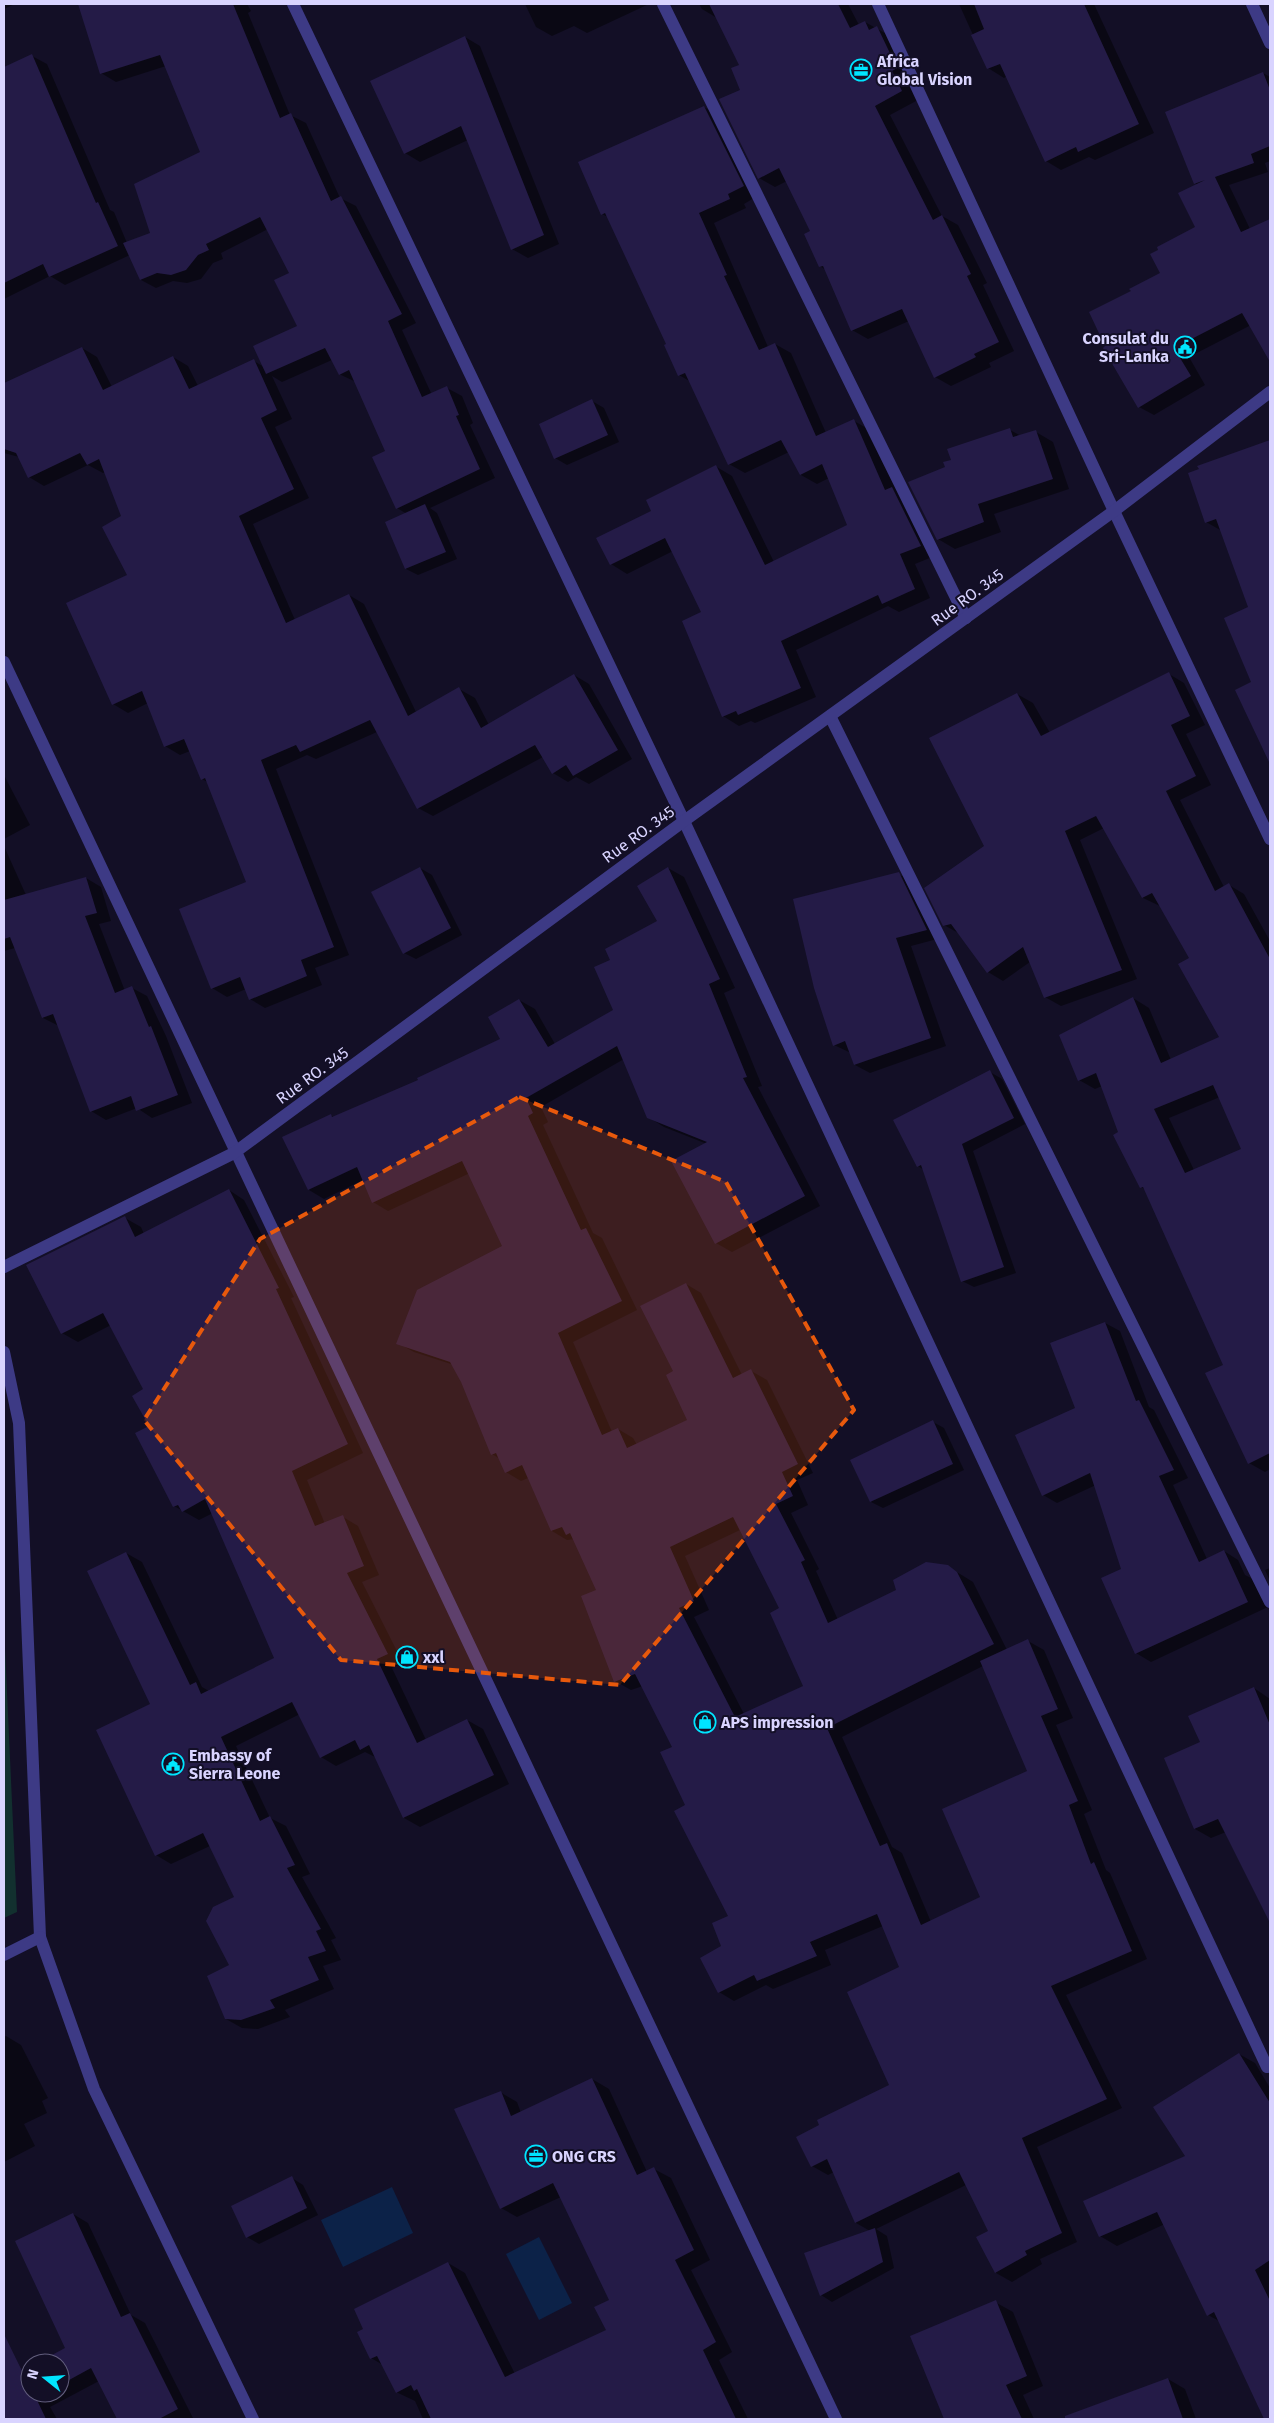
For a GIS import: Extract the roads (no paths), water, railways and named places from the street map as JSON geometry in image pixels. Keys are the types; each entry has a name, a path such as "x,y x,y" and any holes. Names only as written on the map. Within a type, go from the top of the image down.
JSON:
{"street":[{"path":"292,4 684,821 1267,2067"},
{"path":"664,4 966,618"},
{"path":"878,4 1114,512 1270,839"},
{"path":"1252,4 1270,43"},
{"name":"Rue RO. 345","path":"4,1267 234,1153 684,821 1114,512 1270,392"},
{"path":"4,662 234,1153 836,2419"},
{"path":"830,716 1270,1602"},
{"path":"4,1352 20,1423 40,1937 94,2089 253,2419"},
{"path":"4,1955 40,1937"}],"water":[{"path":"392,2187 413,2233 343,2267 321,2220"},
{"path":"539,2237 572,2303 539,2320 506,2254"}],"place":[{"name":"Africa Global Vision","path":"861,70"},
{"name":"Consulat du Sri-Lanka","path":"1185,347"},
{"name":"xxl","path":"407,1657"},
{"name":"APS impression","path":"705,1722"},
{"name":"Embassy of Sierra Leone","path":"173,1764"},
{"name":"ONG CRS","path":"536,2156"}]}
